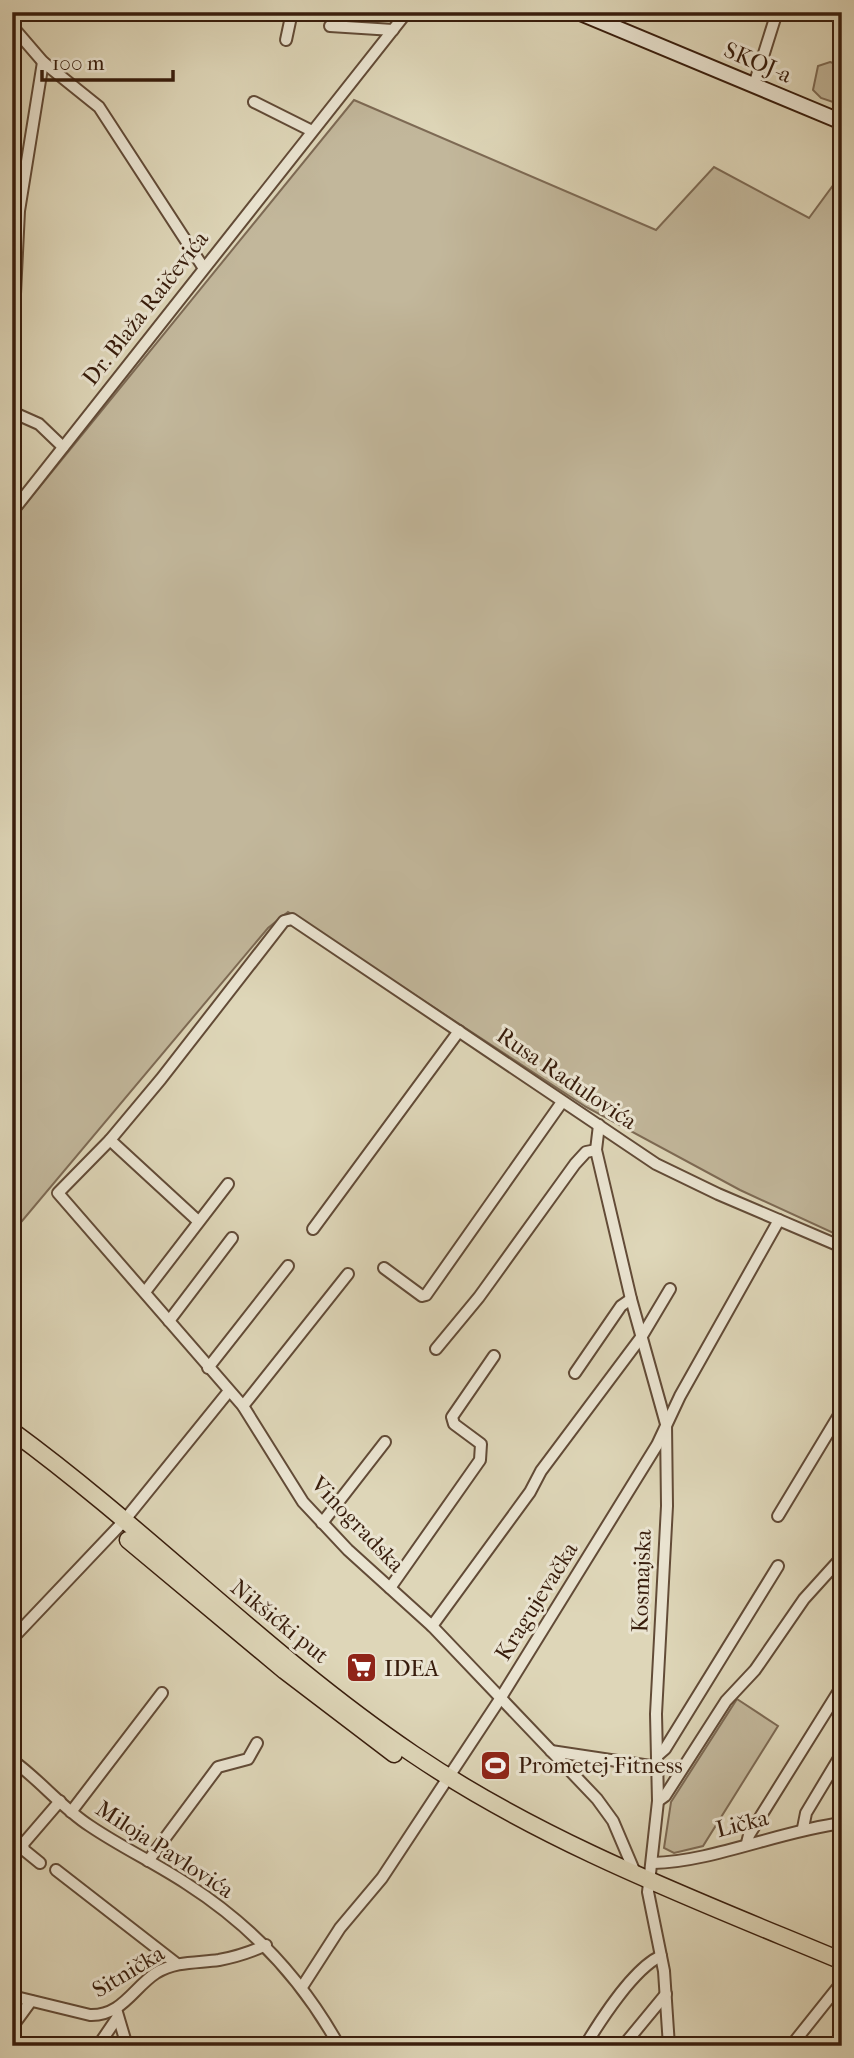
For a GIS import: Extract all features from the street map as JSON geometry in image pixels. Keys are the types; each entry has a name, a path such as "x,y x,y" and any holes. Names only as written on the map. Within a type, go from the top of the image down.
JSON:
{"main road":[{"name":"SKOJ-a","path":"578,12 599,16 842,122"},
{"name":"Nikšićki put","path":"12,1431 119,1525 447,1782 644,1878 842,1961"},
{"path":"12,1445 119,1525"}],"street":[{"path":"286,40 292,12"},
{"name":"Dr. Blaža Raičevića","path":"12,512 407,12"},
{"path":"754,85 777,12"},
{"path":"12,26 43,62 99,107 203,267"},
{"path":"330,26 393,30"},
{"path":"12,356 19,211 43,62"},
{"path":"254,102 312,131"},
{"path":"12,373 13,412 39,424 63,447"},
{"name":"Rusa Radulovića","path":"110,1140 284,921 299,921 562,1102 688,1181 842,1247"},
{"path":"313,1229 459,1031"},
{"path":"384,1268 422,1296 426,1295 562,1102"},
{"name":"Kosmajska","path":"599,1125 596,1150 631,1299 666,1424 667,1506 662,1551 658,1801 653,1863 644,1878 666,1994 669,2046"},
{"path":"110,1140 198,1221"},
{"name":"Vinogradska","path":"110,1140 58,1193 243,1406 286,1477 322,1522 432,1626 597,1799 613,1821 644,1878"},
{"path":"436,1349 479,1297 575,1164 586,1152 596,1150"},
{"path":"145,1292 228,1184"},
{"name":"Kragujevačka","path":"302,1987 340,1928 382,1878 500,1699 657,1445 779,1220"},
{"path":"169,1321 232,1238"},
{"path":"208,1367 288,1266"},
{"path":"243,1406 348,1274"},
{"path":"432,1626 530,1492 541,1471 642,1336 670,1289"},
{"path":"575,1373 623,1303 631,1299"},
{"path":"390,1588 480,1460 481,1444 454,1424 452,1417 494,1356"},
{"path":"12,1639 119,1525 229,1391"},
{"path":"778,1516 842,1410"},
{"path":"322,1522 385,1442"},
{"path":"658,1801 665,1796 726,1701 755,1670 804,1599 842,1557"},
{"path":"551,1751 657,1762 778,1566"},
{"path":"747,1843 749,1835 842,1686"},
{"path":"71,1812 162,1693"},
{"path":"148,1861 218,1767 248,1759 257,1743"},
{"path":"803,1828 806,1813 842,1753"},
{"name":"Miloja Pavlovića","path":"12,1760 71,1812 204,1895 266,1945 302,1987 340,2046"},
{"path":"40,1863 24,1850 23,1844 60,1801"},
{"name":"Lička","path":"653,1863 683,1859 803,1828 842,1823"},
{"path":"56,1870 177,1964"},
{"name":"Sitnička","path":"12,1996 90,2015 116,2014 156,1973 177,1964 227,1958 266,1945"},
{"path":"585,2046 611,2004 660,1956"},
{"path":"792,2046 842,1982"},
{"path":"623,2046 666,1994"},
{"path":"12,2027 31,2001"},
{"path":"97,2046 116,2014"},
{"path":"116,2014 127,2046"}],"shaded area":[{"path":"830,62 842,66 842,105 821,98 813,90 818,66"},
{"path":"354,100 656,230 714,167 809,218 837,180 842,184 842,1237 740,1190 586,1107 288,912 268,928 12,1233 12,521"},
{"path":"737,1699 778,1726 703,1846 674,1853 664,1848 671,1802"}],"place":[{"name":"IDEA","path":"361,1668"},
{"name":"Prometej Fitness","path":"495,1765"}]}
